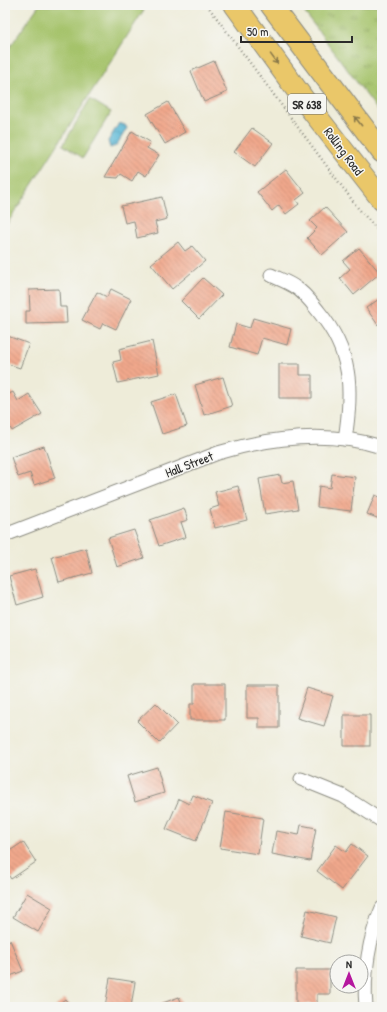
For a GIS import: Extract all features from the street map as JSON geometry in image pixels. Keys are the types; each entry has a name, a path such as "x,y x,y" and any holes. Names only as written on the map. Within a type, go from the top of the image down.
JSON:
{"main road":[{"name":"Rolling Road","path":"235,5 302,97 382,200"},
{"name":"SR 638","path":"271,5 382,152"}],"street":[{"path":"271,275 296,288 307,298 328,323 344,352 349,377 350,394 350,411 345,439"},
{"name":"Hall Street","path":"5,534 218,453 248,444 298,437 345,439 382,447"},
{"path":"301,778 343,796 382,821"},
{"path":"366,1007 367,966 373,934 382,908"}],"path":[{"path":"207,5 358,208 382,234"}],"green space":[{"path":"39,5 147,5 5,227 5,54"},
{"path":"299,5 382,5 382,116"},
{"path":"90,99 111,112 83,158 63,145"}],"water":[{"path":"119,123 125,125 127,128 116,146 110,148 108,141"}],"building":[{"path":"214,61 227,92 204,102 191,71"},
{"path":"168,102 185,132 165,144 147,114"},
{"path":"252,128 273,143 255,167 234,152"},
{"path":"132,131 150,142 147,148 159,155 146,176 138,171 132,181 121,174 118,178 105,177"},
{"path":"286,169 305,193 296,200 299,204 286,214 279,205 272,211 257,192"},
{"path":"162,197 167,219 155,222 158,233 137,238 134,221 125,223 121,206"},
{"path":"325,207 348,232 322,255 307,238 317,228 310,221"},
{"path":"178,242 185,251 192,246 205,261 172,289 151,264"},
{"path":"359,248 380,273 354,295 340,278 350,269 343,261"},
{"path":"203,278 222,295 199,319 181,301"},
{"path":"59,289 60,307 66,307 67,323 26,324 26,311 30,311 29,290"},
{"path":"111,289 131,299 116,329 103,323 100,329 82,320 97,292 107,297"},
{"path":"382,297 382,322 378,325 366,308"},
{"path":"253,318 291,329 287,345 262,338 257,355 230,347 236,324 250,328"},
{"path":"5,335 29,344 20,368 5,363"},
{"path":"152,341 159,374 118,383 113,362 121,360 119,349"},
{"path":"279,364 300,364 300,375 312,375 312,398 279,398"},
{"path":"223,377 232,406 204,415 195,385"},
{"path":"13,392 18,401 29,394 42,414 12,431 5,419 5,396"},
{"path":"176,394 187,426 162,434 151,402"},
{"path":"44,446 55,478 34,485 30,473 18,477 11,457"},
{"path":"332,474 355,477 351,511 317,507 319,486 330,488"},
{"path":"280,475 282,483 293,481 298,509 265,514 259,479"},
{"path":"238,486 247,520 215,528 210,509 219,506 215,492"},
{"path":"375,495 382,498 382,520 367,514"},
{"path":"184,508 188,520 181,522 186,537 159,546 150,520"},
{"path":"134,530 144,558 117,567 108,538"},
{"path":"86,548 92,573 59,582 52,557"},
{"path":"35,569 43,597 17,605 9,576"},
{"path":"194,684 225,684 225,720 190,720 190,704 194,704"},
{"path":"247,685 279,685 279,728 259,728 259,718 247,718"},
{"path":"307,688 333,696 324,726 297,718"},
{"path":"156,703 177,724 159,743 137,721"},
{"path":"344,715 370,715 370,746 344,746"},
{"path":"157,767 164,793 135,802 127,776"},
{"path":"193,795 212,803 196,841 166,829 179,799 189,804"},
{"path":"226,812 263,818 258,854 220,848"},
{"path":"301,825 316,828 310,861 272,854 276,831 299,835"},
{"path":"23,842 36,862 11,879 5,870 5,854"},
{"path":"352,844 368,856 342,890 317,871 336,845 346,852"},
{"path":"27,893 52,908 38,932 13,917"},
{"path":"307,910 336,917 330,943 301,936"},
{"path":"10,940 23,971 5,978 5,942"},
{"path":"296,970 329,970 329,994 317,994 317,1004 296,1004"},
{"path":"110,978 135,982 131,1007 105,1007"},
{"path":"179,997 183,1007 152,1007"},
{"path":"65,999 71,1007 55,1007"}]}
